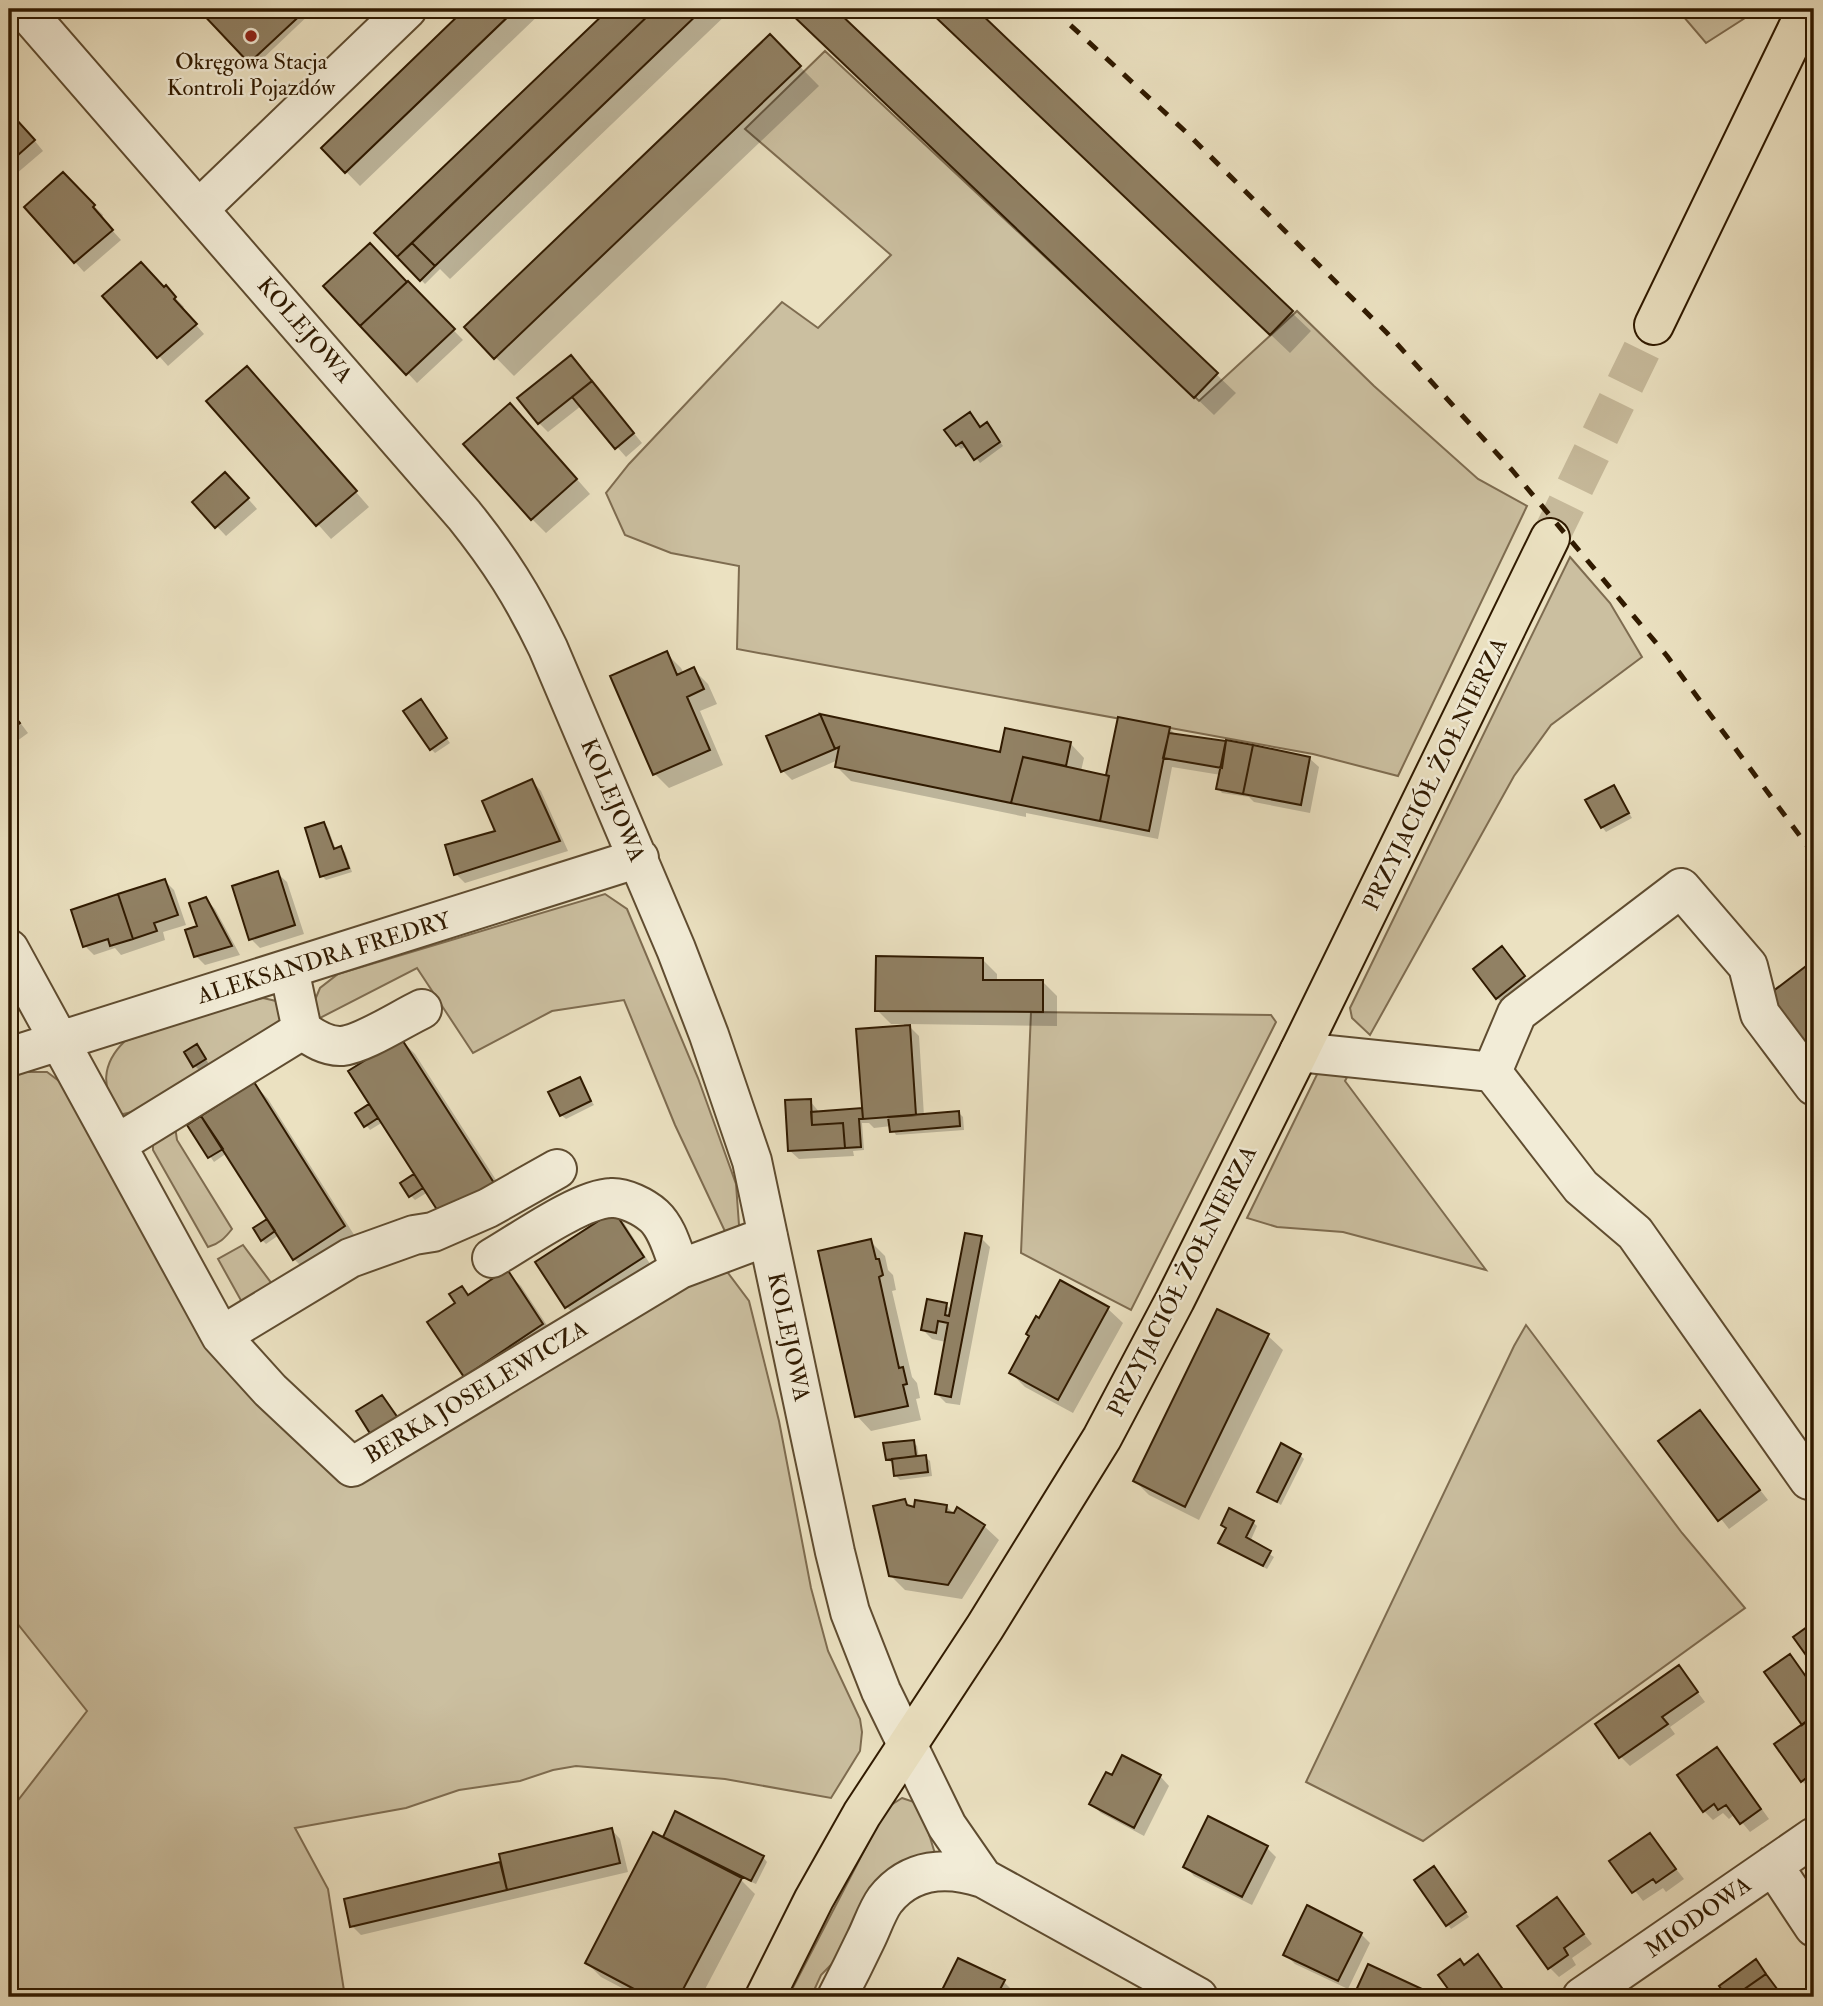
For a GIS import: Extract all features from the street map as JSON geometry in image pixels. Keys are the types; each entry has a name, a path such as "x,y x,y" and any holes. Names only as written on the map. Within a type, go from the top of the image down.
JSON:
{"main road":[{"path":"1654,325 1807,9"},
{"name":"PRZYJACIÓŁ ŻOŁNIERZA","path":"765,1997 814,1899 862,1814 985,1627 1102,1438 1300,1052 1549,538"}],"street":[{"name":"KOLEJOWA","path":"24,9 200,208 464,515 509,574 548,648 639,858 709,1035 752,1161 850,1612 871,1668 906,1745 947,1826 983,1878"},
{"path":"200,208 407,9"},
{"name":"ALEKSANDRA FREDRY","path":"9,1057 639,858"},
{"path":"1492,1072 1517,1013 1681,888 1748,966 1760,1014 1814,1086"},
{"name":"BERKA JOSELEWICZA","path":"9,949 221,1336 270,1390 352,1467 680,1269 768,1236"},
{"path":"289,969 302,1030 315,1040 339,1047 353,1044 422,1009"},
{"path":"117,1144 302,1030"},
{"path":"1300,1052 1492,1072 1581,1187 1635,1233 1809,1480 1814,1476"},
{"path":"221,1336 350,1258 414,1235 433,1232 488,1208 557,1169"},
{"path":"492,1258 589,1202 613,1197 632,1202 655,1216 668,1237 680,1269"},
{"name":"MIODOWA","path":"1582,1997 1814,1837"},
{"path":"1773,1865 1814,1927"},
{"path":"837,1997 884,1901 917,1875 940,1870 962,1871 983,1878 1198,1997"}],"shaded area":[{"path":"1677,9 1759,9 1706,43"},
{"path":"825,51 1199,401 1297,311 1374,386 1478,479 1527,506 1398,776 1313,754 737,649 739,566 671,553 625,535 606,493 629,464 782,302 818,328 891,255 745,129"},
{"path":"1570,557 1610,603 1642,657 1551,725 1514,776 1370,1035 1352,1018 1350,1008"},
{"path":"605,894 627,909 698,1078 736,1184 739,1225 730,1242 675,1125 624,1000 552,1011 473,1053 417,968 318,1019 312,1007 320,988 338,974"},
{"path":"263,998 276,1001 283,1009 283,1021 149,1108 119,1115 109,1095 106,1076 111,1058 125,1041 237,1003"},
{"path":"1031,1012 1271,1015 1276,1022 1131,1310 1021,1253"},
{"path":"1360,1053 1345,1081 1486,1270 1343,1232 1277,1227 1247,1218 1327,1054"},
{"path":"21,1072 47,1072 63,1084 340,1474 690,1279 716,1271 728,1273 749,1301 779,1421 811,1588 828,1651 860,1719 860,1751 831,1798 725,1779 576,1766 520,1781 459,1790 406,1808 295,1828 328,1889 345,1997 9,1997 9,1812 87,1711 9,1613 9,1077"},
{"path":"174,1120 177,1140 232,1229 222,1240 208,1247 153,1150 153,1140"},
{"path":"243,1245 275,1288 243,1304 218,1259"},
{"path":"1526,1325 1682,1533 1745,1608 1423,1841 1306,1782"},
{"path":"902,1798 914,1802 925,1821 936,1857 821,1975 811,1997 788,1997 878,1824 888,1807"}],"building":[{"name":"Okręgowa Stacja Kontroli Pojazdów","path":"198,9 307,9 249,63"},
{"path":"465,9 516,9 345,173 321,148"},
{"path":"609,9 655,9 397,257 374,233"},
{"path":"655,9 703,9 435,266 412,243"},
{"path":"786,9 835,9 1218,373 1194,398"},
{"path":"927,9 976,9 1293,311 1270,335"},
{"path":"770,34 801,66 494,359 464,327"},
{"path":"9,106 17,116 15,118 35,140 9,163"},
{"path":"63,172 95,205 93,207 113,230 74,263 24,207"},
{"path":"370,243 407,282 360,326 323,286"},
{"path":"412,243 435,266 420,281 397,257"},
{"path":"141,262 164,287 166,285 176,297 174,299 197,324 157,358 102,296"},
{"path":"408,281 455,329 406,375 360,326"},
{"path":"571,355 592,381 538,424 517,398"},
{"path":"247,366 357,491 316,526 206,401"},
{"path":"592,381 634,433 615,449 572,397"},
{"path":"510,403 577,479 531,520 463,444"},
{"path":"970,412 980,427 987,422 1000,442 974,460 962,442 956,446 944,430"},
{"path":"225,472 249,498 215,528 192,502"},
{"path":"667,651 677,675 694,667 704,689 687,697 710,750 653,775 610,676"},
{"path":"421,699 447,738 430,750 403,711"},
{"path":"9,709 20,723 9,731"},
{"path":"820,714 835,749 781,772 766,736"},
{"path":"820,714 1000,752 1005,728 1071,742 1066,766 1023,757 1011,803 835,767 839,747 835,749"},
{"path":"1118,717 1170,727 1149,831 1100,821"},
{"path":"1169,733 1226,741 1222,768 1163,758"},
{"path":"1226,740 1253,745 1243,794 1216,789"},
{"path":"1253,745 1310,757 1301,805 1243,794"},
{"path":"1023,757 1109,776 1100,821 1011,803"},
{"path":"532,779 560,841 454,875 445,845 495,831 482,801"},
{"path":"1614,785 1629,813 1601,828 1585,800"},
{"path":"324,822 334,849 341,846 349,868 320,877 305,828"},
{"path":"278,871 295,925 249,940 232,886"},
{"path":"165,879 178,915 154,923 157,931 133,939 118,894"},
{"path":"118,894 133,939 110,946 108,939 83,947 71,910"},
{"path":"206,897 232,946 194,957 185,930 197,926 189,903"},
{"path":"1502,946 1525,976 1496,999 1473,969"},
{"path":"876,956 983,958 983,980 1043,980 1043,1012 875,1011"},
{"path":"1814,960 1814,1057 1768,995"},
{"path":"910,1025 916,1115 863,1119 856,1029"},
{"path":"401,1038 494,1183 441,1216 348,1071"},
{"path":"197,1044 206,1059 193,1067 184,1052"},
{"path":"580,1077 591,1101 560,1116 548,1092"},
{"path":"254,1082 345,1226 293,1260 201,1116"},
{"path":"811,1099 812,1125 843,1123 845,1148 788,1151 785,1100"},
{"path":"369,1104 378,1118 364,1127 355,1113"},
{"path":"862,1108 863,1119 859,1119 861,1147 845,1148 843,1123 812,1125 811,1112"},
{"path":"959,1111 960,1126 890,1132 888,1117"},
{"path":"201,1116 223,1149 208,1158 187,1125"},
{"path":"414,1174 423,1188 409,1197 400,1183"},
{"path":"614,1211 644,1257 565,1308 535,1262"},
{"path":"267,1219 275,1231 261,1241 253,1228"},
{"path":"965,1233 982,1236 951,1397 935,1394 948,1323 938,1321 936,1333 921,1330 927,1299 947,1303 945,1315 949,1316"},
{"path":"871,1239 883,1275 879,1277 899,1368 903,1367 907,1384 903,1385 908,1406 855,1417 818,1251"},
{"path":"507,1269 543,1324 464,1377 427,1322 455,1303 449,1294 462,1286 468,1295"},
{"path":"1060,1280 1109,1307 1058,1400 1009,1373 1029,1336 1026,1334 1036,1316 1039,1318"},
{"path":"1217,1309 1269,1334 1185,1507 1133,1481"},
{"path":"382,1395 398,1418 371,1435 356,1411"},
{"path":"1700,1410 1760,1490 1718,1521 1658,1441"},
{"path":"914,1440 916,1456 886,1460 883,1443"},
{"path":"1281,1443 1301,1454 1277,1502 1257,1492"},
{"path":"926,1455 928,1472 894,1476 892,1459"},
{"path":"905,1499 907,1505 914,1507 915,1500 947,1505 946,1512 954,1513 957,1507 985,1525 948,1585 889,1576 873,1506"},
{"path":"1229,1508 1254,1521 1246,1537 1271,1551 1263,1566 1218,1543 1226,1528 1221,1525"},
{"path":"1814,1622 1814,1664 1813,1665 1793,1637"},
{"path":"1790,1654 1814,1688 1814,1716 1802,1725 1764,1672"},
{"path":"1679,1665 1698,1692 1662,1717 1668,1724 1619,1758 1595,1724"},
{"path":"1814,1716 1814,1772 1801,1782 1774,1744"},
{"path":"1717,1747 1761,1809 1740,1824 1726,1805 1718,1810 1714,1804 1703,1812 1677,1775"},
{"path":"1122,1755 1161,1775 1134,1828 1089,1804 1106,1772 1112,1775"},
{"path":"675,1811 764,1856 751,1881 663,1837"},
{"path":"1208,1816 1268,1846 1242,1897 1183,1867"},
{"path":"612,1828 620,1863 507,1890 499,1854"},
{"path":"653,1832 742,1878 679,1997 649,1997 585,1963"},
{"path":"1650,1833 1676,1869 1656,1883 1653,1879 1632,1893 1609,1861"},
{"path":"500,1862 507,1890 350,1927 344,1899"},
{"path":"1434,1866 1466,1912 1446,1926 1414,1880"},
{"path":"1557,1897 1584,1934 1564,1948 1568,1955 1548,1969 1517,1926"},
{"path":"1307,1905 1362,1933 1338,1981 1283,1955"},
{"path":"1478,1954 1504,1991 1495,1997 1446,1997 1451,1993 1438,1975 1460,1959 1464,1965"},
{"path":"958,1958 1005,1980 996,1997 947,1997 940,1994"},
{"path":"1756,1959 1766,1974 1733,1997 1727,1997 1719,1986"},
{"path":"1368,1964 1422,1989 1418,1997 1353,1997"},
{"path":"1766,1974 1783,1997 1733,1997"}],"tunnel":[{"path":"1550,538 1654,325"}],"railway":[{"path":"1053,9 1186,132 1387,333 1512,470 1667,656 1814,855"}],"place":[{"name":"Okręgowa Stacja Kontroli Pojazdów","path":"251,36"}]}
